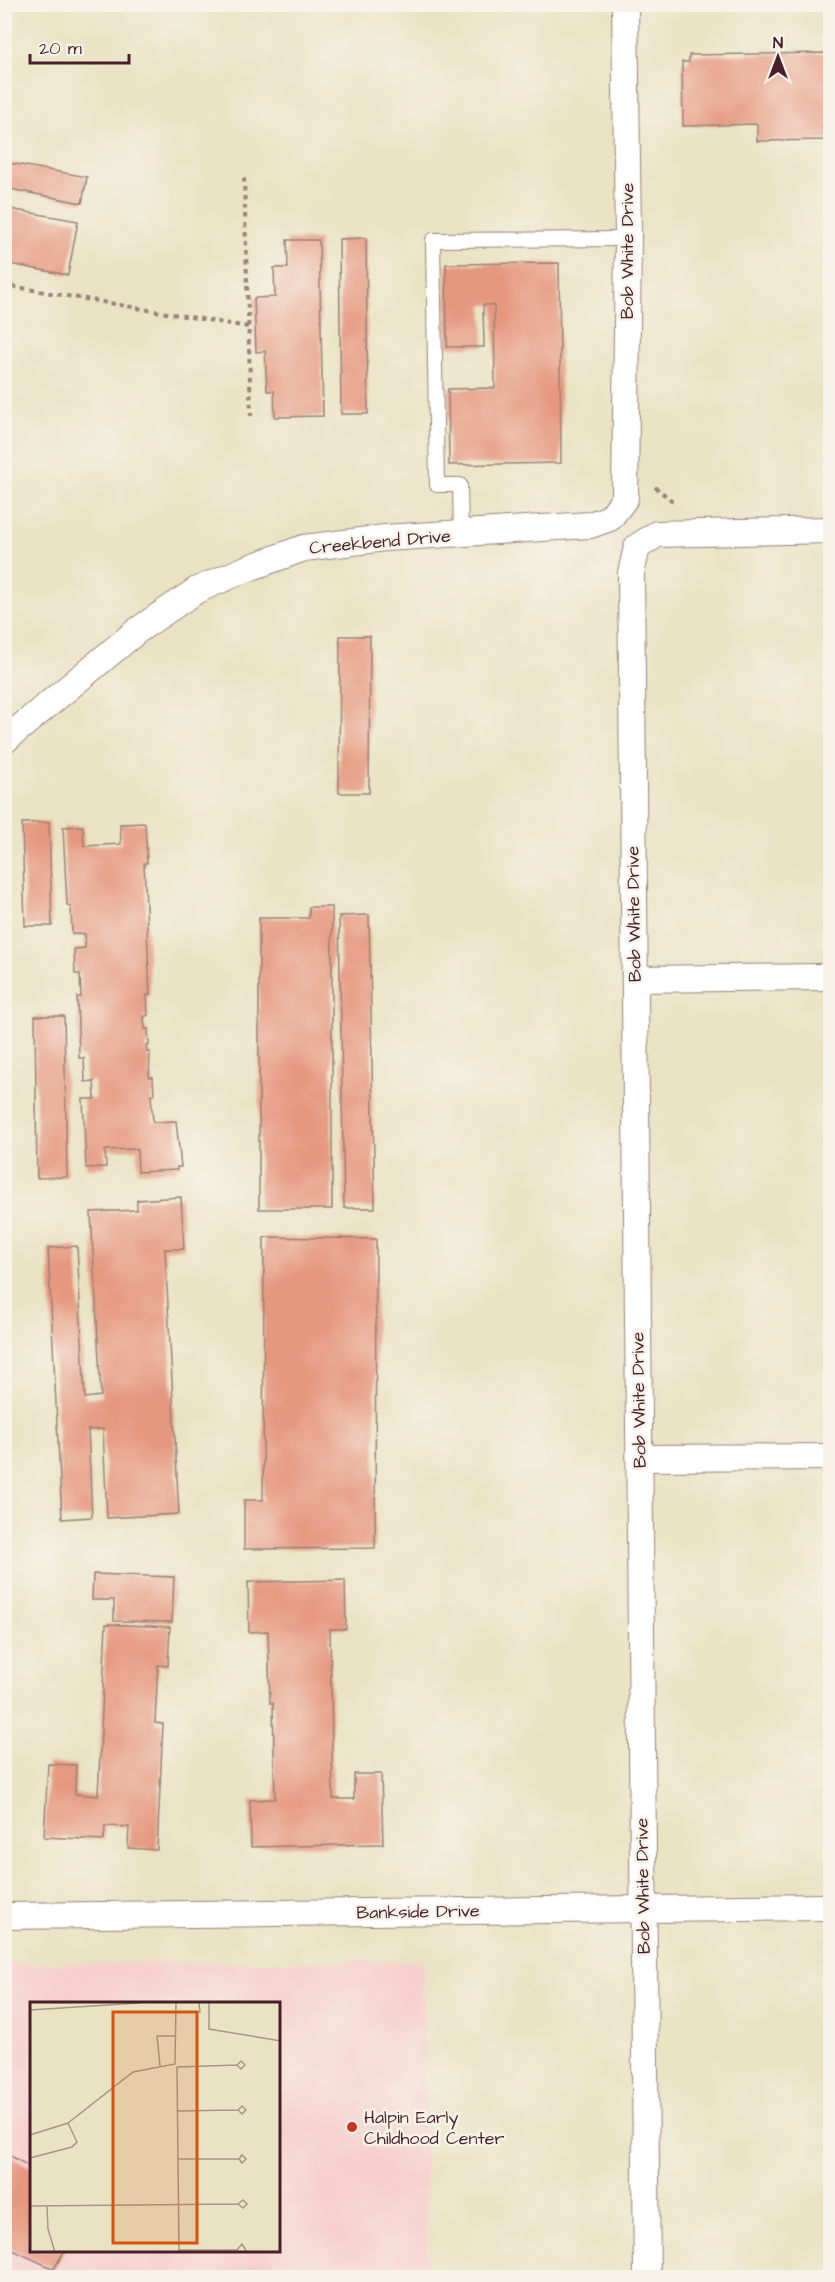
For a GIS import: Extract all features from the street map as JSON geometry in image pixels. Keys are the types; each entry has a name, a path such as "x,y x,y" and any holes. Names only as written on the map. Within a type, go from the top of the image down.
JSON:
{"street":[{"name":"Bob White Drive","path":"625,4 628,239 625,488"},
{"name":"Creekbend Drive","path":"4,741 138,630 197,590 246,569 304,548 385,538 590,525 610,518 625,488"},
{"path":"685,533 831,530"},
{"name":"Bob White Drive","path":"647,2277 631,573 637,547 657,534 685,533"},
{"path":"635,979 831,977"},
{"path":"640,1458 831,1457"},
{"name":"Bankside Drive","path":"4,1916 831,1907"}],"lane":[{"path":"461,534 460,485 437,485 433,240 628,239"}],"path":[{"path":"244,178 251,416"},
{"path":"4,285 248,327"},
{"path":"625,488 642,477 682,508 685,533"}],"shaded area":[{"name":"Halpin Early Childhood Center","path":"423,1961 427,2277 5,2277 4,1964"}],"building":[{"path":"830,53 830,140 757,141 757,124 683,126 682,62 689,62 689,55"},
{"path":"4,162 87,177 82,203 4,188"},
{"path":"4,208 78,221 68,275 4,263"},
{"path":"366,238 368,414 341,414 339,239"},
{"path":"287,240 319,240 323,416 275,417 274,391 267,391 265,351 256,352 254,298 275,297 274,268 288,268"},
{"path":"559,263 561,463 449,465 448,389 495,388 494,305 483,305 484,347 447,347 446,264"},
{"path":"340,636 370,636 369,793 339,793"},
{"path":"49,822 52,926 25,926 22,823"},
{"path":"145,823 147,863 144,863 150,995 147,995 148,1015 144,1017 145,1029 148,1029 147,1052 150,1052 149,1077 153,1077 154,1095 151,1095 153,1122 176,1121 181,1167 177,1167 177,1170 138,1172 137,1149 105,1150 106,1167 86,1168 83,1099 95,1099 94,1081 85,1082 84,1058 79,1058 77,997 81,997 80,974 75,974 74,949 85,948 85,934 72,934 71,907 67,905 63,827 83,826 84,846 121,844 120,824"},
{"path":"309,907 332,907 332,1209 259,1209 259,918 309,918"},
{"path":"369,915 375,1208 344,1208 339,916"},
{"path":"35,1016 64,1016 67,1177 37,1178"},
{"path":"181,1197 184,1249 165,1249 179,1514 107,1518 103,1429 88,1430 92,1517 62,1519 48,1248 77,1246 85,1398 101,1396 91,1212 137,1210 137,1200"},
{"path":"264,1237 376,1239 375,1548 244,1549 244,1500 263,1500"},
{"path":"93,1574 174,1577 172,1622 114,1621 114,1600 92,1600"},
{"path":"345,1580 346,1629 330,1629 333,1799 354,1799 354,1774 381,1774 383,1844 251,1847 250,1800 275,1799 273,1703 270,1703 268,1631 249,1632 248,1582"},
{"path":"106,1624 170,1627 168,1666 158,1665 155,1723 163,1724 157,1850 128,1848 129,1827 105,1826 104,1840 44,1837 48,1764 76,1765 75,1794 98,1796"},
{"path":"4,2152 30,2167 30,2252 64,2252 54,2269 4,2246"}],"place":[{"name":"Halpin Early Childhood Center","path":"352,2127"}]}
